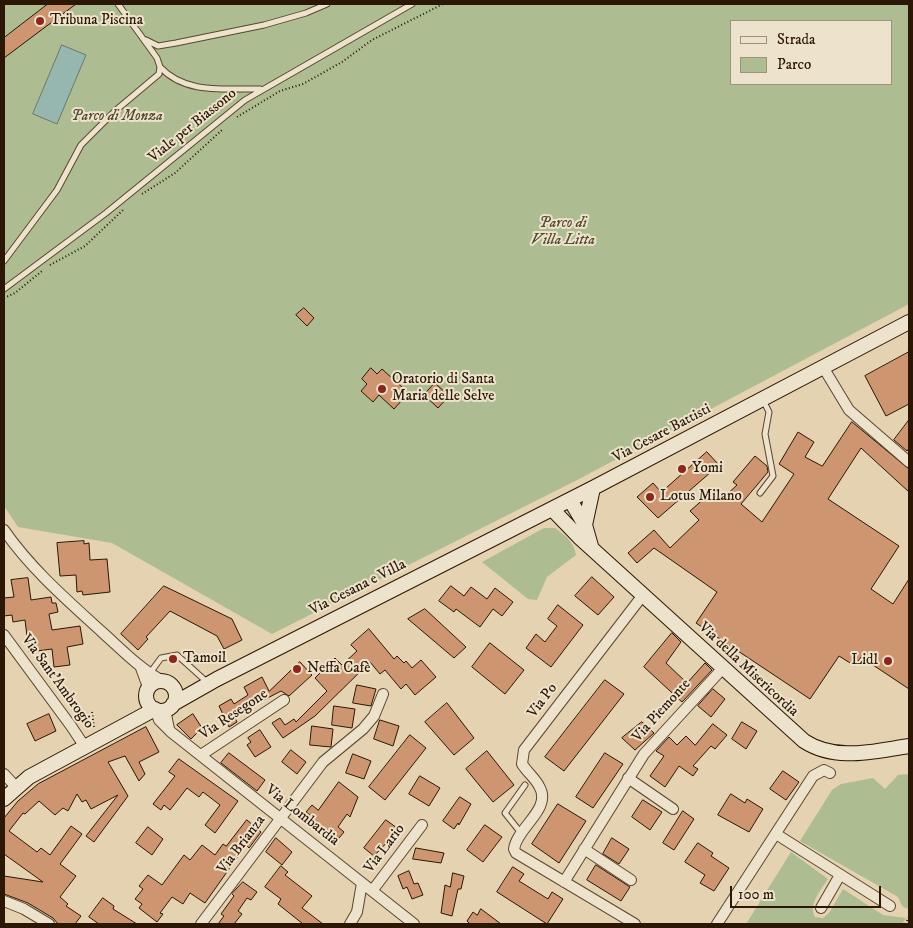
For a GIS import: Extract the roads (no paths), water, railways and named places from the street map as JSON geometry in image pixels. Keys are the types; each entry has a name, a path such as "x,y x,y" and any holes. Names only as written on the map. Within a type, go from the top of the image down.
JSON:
{"main road":[{"name":"Via Cesare Battisti","path":"514,528 594,488 909,322"},
{"path":"584,525 594,488"},
{"name":"Via della Misericordia","path":"570,500 584,525 592,548"},
{"name":"Via della Misericordia","path":"552,509 796,735 813,747 829,752 856,754 909,746"},
{"name":"Via Cesana e Villa","path":"4,799 16,787 83,743 126,725 157,692 211,681 514,528"}],"street":[{"path":"823,367 849,410 909,462"},
{"name":"Via Lombardia","path":"4,530 22,556 44,579 141,667 157,692 159,720 171,732 414,924"},
{"name":"Via Po","path":"635,924 516,853 514,844 536,813 542,799 540,786 522,764 524,750 644,595"},
{"name":"Via Sant'Ambrogio","path":"4,635 83,743"},
{"name":"Via Piemonte","path":"564,882 628,778 650,747 723,668"},
{"name":"Via Brianza","path":"201,924 323,762 363,729 374,716 383,694"},
{"name":"Via Resegone","path":"201,755 284,700"},
{"path":"717,924 813,776 824,770 830,772"},
{"path":"4,774 16,787"},
{"path":"628,778 674,809"},
{"name":"Via Lario","path":"372,891 422,825"},
{"path":"776,834 890,906"},
{"path":"584,849 631,880"},
{"path":"821,908 840,875"},
{"path":"350,924 357,912 362,883"},
{"path":"4,901 24,909 49,924"}],"lane":[{"path":"118,4 145,39 160,67 170,77 184,84 202,88 261,89"},
{"path":"145,39 158,46 176,44 264,25 306,13 326,4"},
{"name":"Viale per Biassono","path":"4,289 106,213 261,89 412,4"},
{"path":"4,261 57,190 81,145 115,111 159,74 160,67"},
{"path":"760,493 773,476 766,441 769,412 762,399"},
{"path":"157,692 161,658 177,655 211,681"},
{"path":"521,833 505,813 525,785"}],"water":[{"path":"62,45 86,55 57,124 33,114"}],"place":[{"name":"Tribuna Piscina","path":"40,21"},
{"name":"Oratorio di Santa Maria delle Selve","path":"382,389"},
{"name":"Yomi","path":"682,469"},
{"name":"Lotus Milano","path":"650,497"},
{"name":"Tamoil","path":"173,659"},
{"name":"Lidl","path":"888,661"},
{"name":"Neffa Cafè","path":"297,669"}],"park label":[{"name":"Parco di Monza","path":"117,117"},
{"name":"Parco di Villa Litta","path":"563,232"}]}
